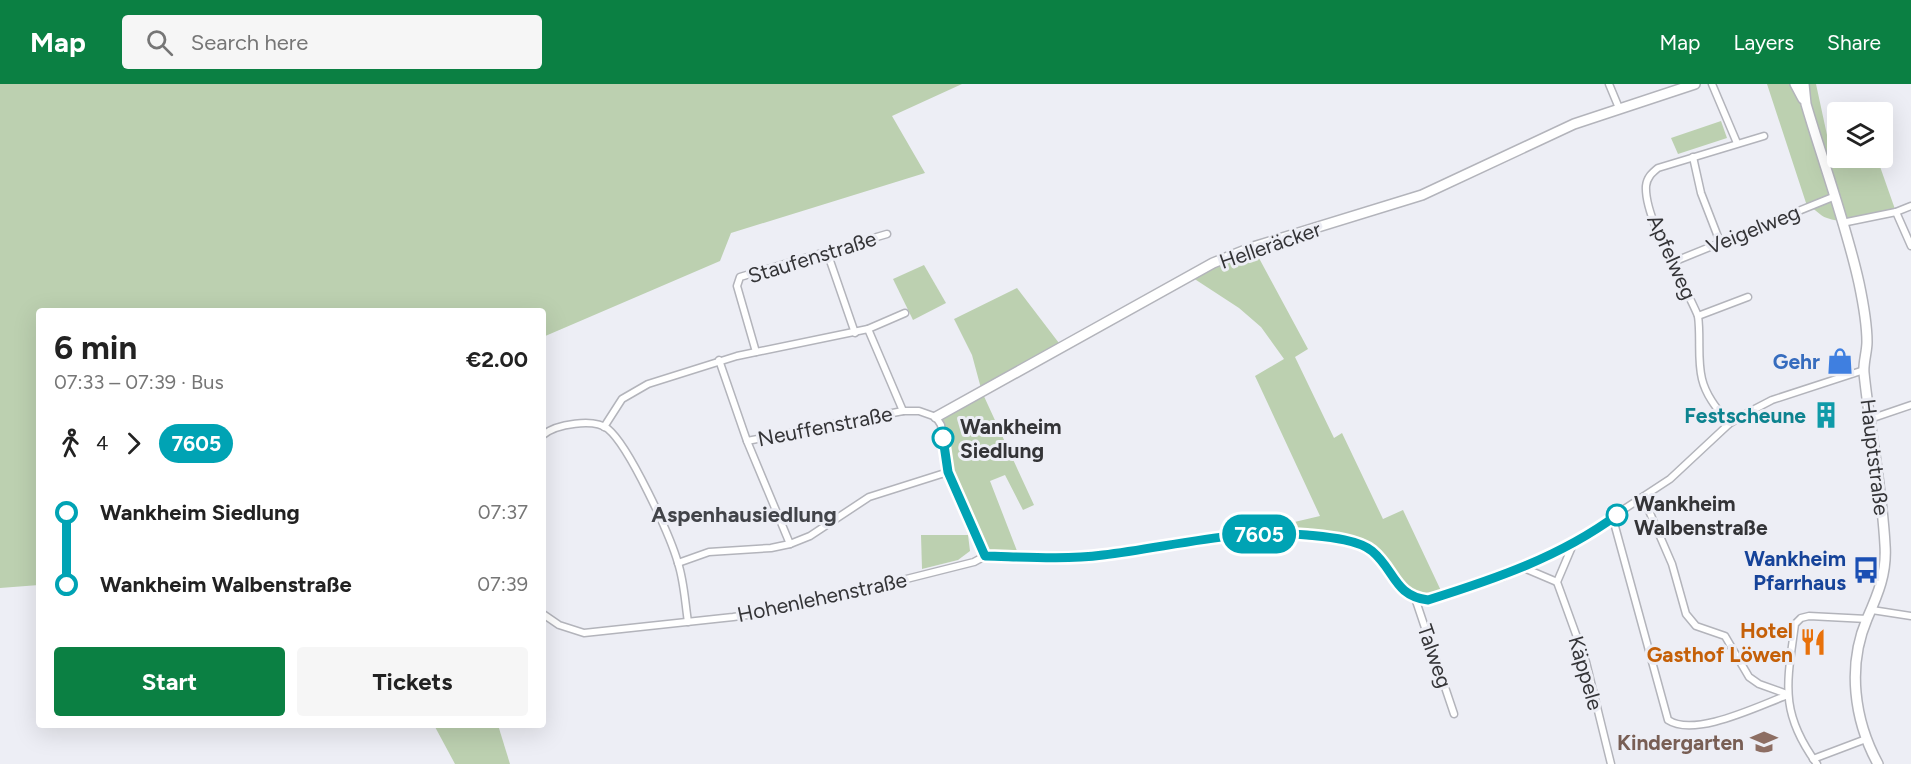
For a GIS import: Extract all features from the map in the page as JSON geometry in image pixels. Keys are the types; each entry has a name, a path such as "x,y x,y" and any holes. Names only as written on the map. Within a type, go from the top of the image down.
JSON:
{"street":[{"path":"1609,84 1619,108"},
{"name":"Helleräcker","path":"936,417 1214,263 1253,247 1422,195 1574,124 1695,84"},
{"path":"1712,84 1737,143"},
{"path":"1795,84 1806,104"},
{"path":"1804,84 1806,104"},
{"name":"Hauptstraße","path":"1806,104 1858,280 1865,313 1867,339 1864,370 1870,419 1877,450 1885,547 1882,584 1867,620 1856,668 1856,697 1866,739 1878,764"},
{"name":"Apfelweg","path":"1729,424 1713,403 1702,379 1698,316 1653,218 1646,184 1650,174 1658,168 1764,136"},
{"path":"1693,157 1701,193 1720,242"},
{"name":"Veigelweg","path":"1673,262 1833,197"},
{"path":"1841,223 1896,212 1911,206"},
{"path":"1896,212 1911,246"},
{"name":"Staufenstraße","path":"756,352 737,281 745,276 887,234"},
{"path":"827,252 855,333"},
{"path":"1698,316 1748,297"},
{"path":"604,427 615,407 635,390 719,360 855,333 904,312"},
{"path":"868,329 903,411"},
{"path":"719,360 747,441 790,544"},
{"path":"1415,598 1428,600 1497,579 1524,568 1612,519 1670,479 1729,424 1772,400 1864,370"},
{"path":"1870,419 1911,405"},
{"name":"Neuffenstraße","path":"747,441 903,411 919,411 936,417"},
{"path":"936,417 941,425 948,472 985,556"},
{"path":"546,434 567,424 604,427 621,442 633,463 678,563 688,622"},
{"path":"678,563 709,552 771,548 790,544 810,536 870,497 948,472"},
{"path":"1643,497 1672,564 1686,614 1696,626 1725,636 1749,677 1759,684 1788,695"},
{"path":"1612,519 1668,720 1675,725 1712,723 1788,695"},
{"name":"Hohenlehenstraße","path":"546,616 559,625 584,633 688,622 783,610 974,562 985,556 1103,555 1243,534 1306,535 1351,542 1372,551 1404,592 1415,598"},
{"path":"1524,568 1557,582 1574,542"},
{"name":"Käppele","path":"1557,582 1586,662 1611,764"},
{"name":"Talweg","path":"1415,598 1454,714"},
{"path":"1872,610 1911,616"},
{"path":"1866,739 1815,761 1794,728 1788,695 1795,624 1801,618 1809,616 1867,620"}],"green space":[{"path":"0,84 962,84 892,116 925,173 731,233 720,261 546,336 546,308 36,308 36,585 0,588"},
{"path":"1767,84 1816,84 1827,135 1827,168 1881,168 1896,212 1861,220 1844,221 1824,217 1807,206"},
{"path":"1721,121 1727,138 1678,154 1671,138"},
{"path":"1253,247 1308,349 1295,357 1334,438 1342,433 1383,519 1403,510 1443,595 1427,598 1415,597 1400,585 1380,559 1367,548 1341,539 1313,535 1243,534 1320,516 1255,376 1284,359 1261,327 1239,308 1190,276"},
{"path":"924,265 946,303 913,320 893,279"},
{"path":"1017,288 1062,347 982,392 972,355 954,319"},
{"path":"982,392 1034,505 1023,510 1005,475 990,481 1019,556 985,556 948,472 936,417"},
{"path":"921,535 968,535 970,551 958,560 922,569"},
{"path":"436,728 499,728 510,764 455,764"}],"bus line":[{"name":"7605","path":"943,438 948,472 985,556 1103,555 1243,534 1306,535 1351,542 1372,551 1404,592 1415,598 1428,600 1497,579 1521,569 1582,538 1617,515"}],"place":[{"name":"Gehr","path":"1840,361"},
{"name":"Festscheune","path":"1826,415"},
{"name":"Wankheim Siedlung","path":"943,438"},
{"name":"Wankheim Walbenstraße","path":"1617,515"},
{"name":"Wankheim Pfarrhaus","path":"1866,570"},
{"name":"Hotel Gasthof Löwen","path":"1813,642"},
{"name":"Kindergarten","path":"1764,742"}],"district":[{"name":"Aspenhausiedlung","path":"744,514"}]}
